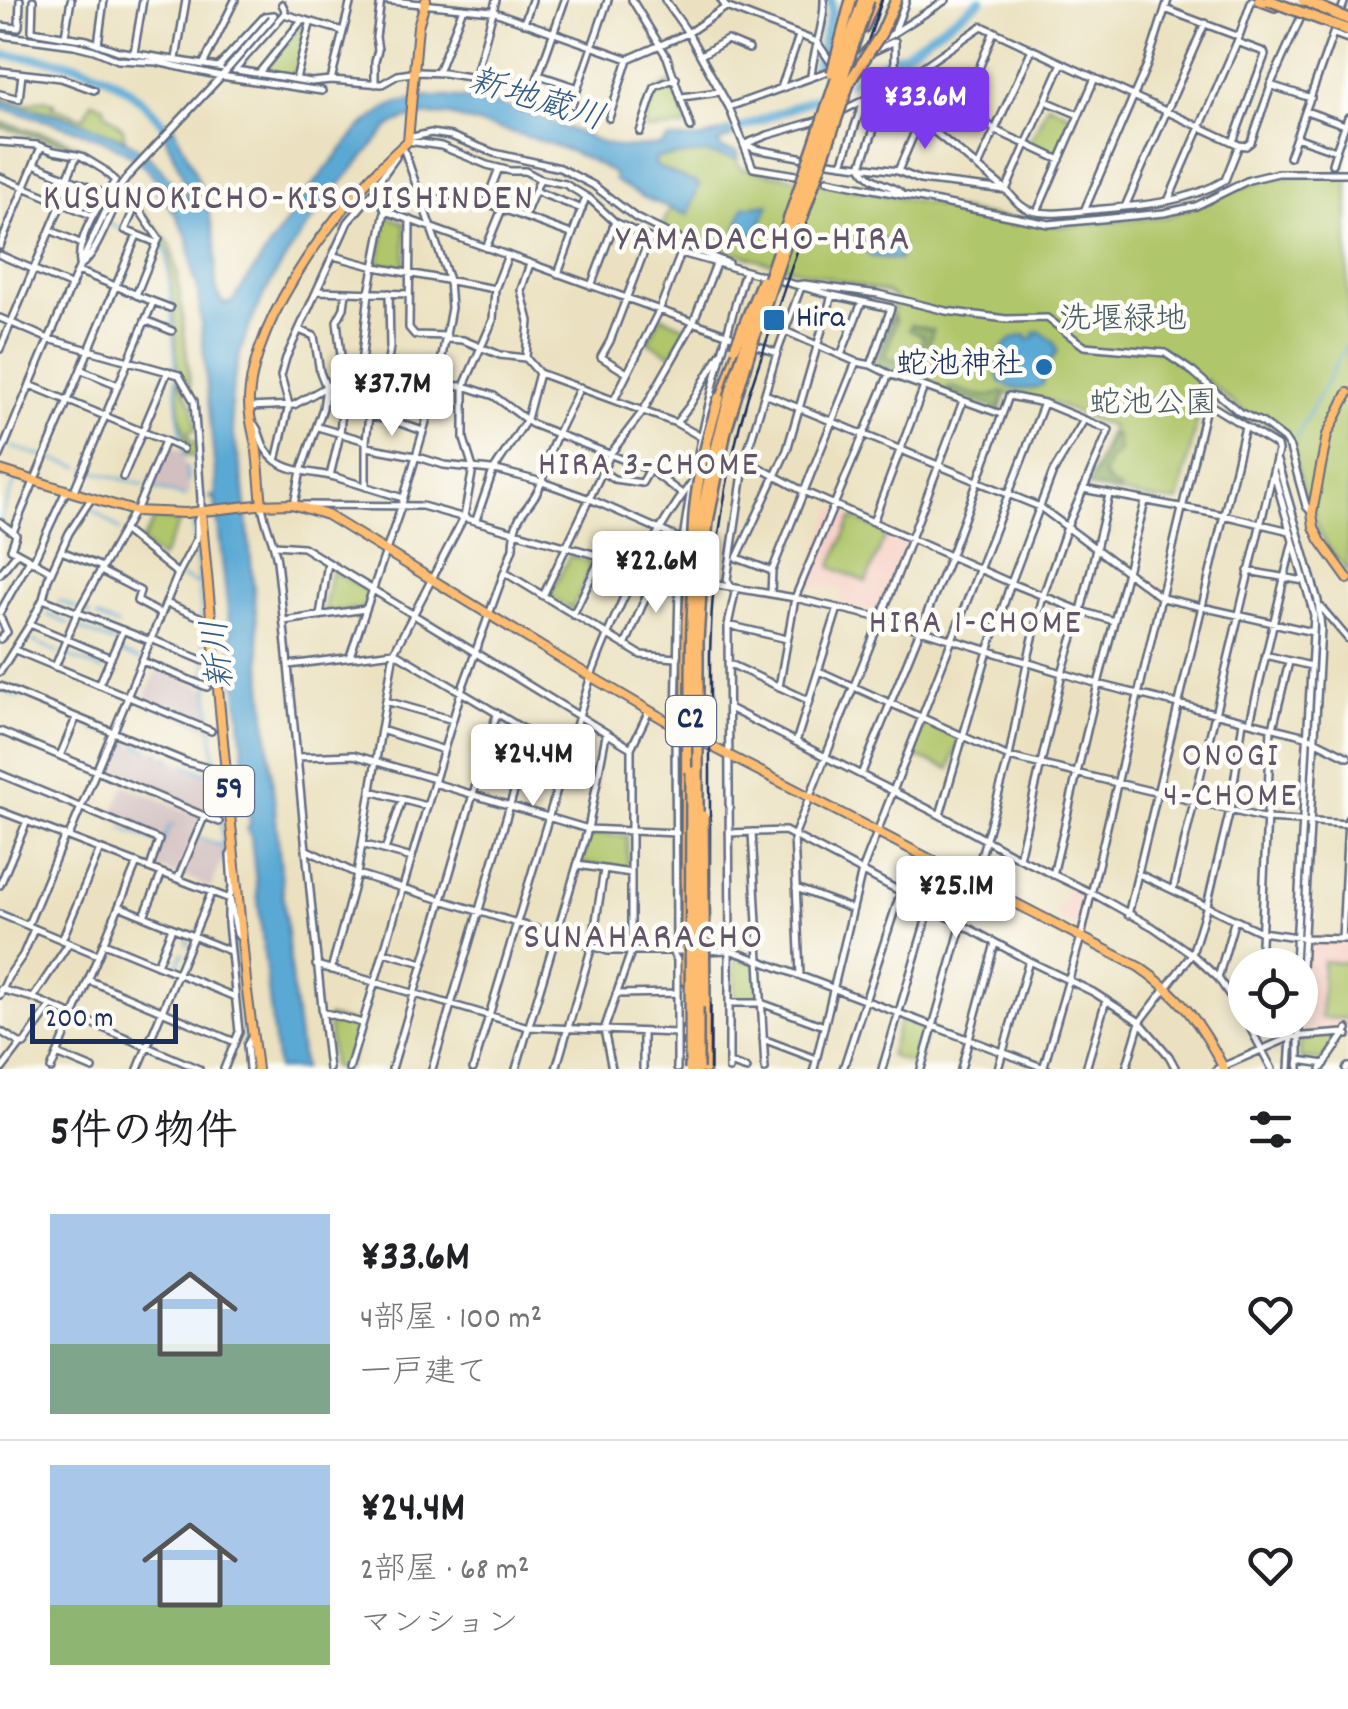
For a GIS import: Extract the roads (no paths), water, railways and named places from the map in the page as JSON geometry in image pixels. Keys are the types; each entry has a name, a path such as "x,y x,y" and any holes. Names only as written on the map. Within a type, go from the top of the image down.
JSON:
{"highway":[{"path":"775,278 796,234 850,81 885,28 896,0"},
{"path":"1256,0 1335,32 1346,19"},
{"path":"1268,0 1346,19"},
{"path":"1286,0 1346,19"},
{"path":"1304,0 1346,19"},
{"path":"861,2 870,12 752,355 722,462 711,526 704,583 701,951 696,1069 686,1009 686,622 696,495 719,398 839,54 861,2"},
{"name":"C2","path":"696,1069 699,609 708,522 722,447 740,382 861,2"},
{"name":"C2","path":"696,1069 692,577 719,432 734,377 861,2"},
{"path":"692,577 691,552 708,450 736,348"},
{"path":"696,761 705,846 705,1003 696,1069"}],"main road":[{"path":"260,505 249,407 256,360 289,287 338,216 407,139 411,84 425,2"},
{"path":"1348,393 1328,435 1312,512 1320,540 1348,579"},
{"path":"0,470 91,499 156,514 293,504 328,515 701,741 1138,967 1168,988 1197,1020 1222,1068"},
{"name":"59","path":"203,512 257,1069"}],"street":[{"path":"0,26 20,26 20,0"},
{"path":"33,0 32,30 118,51 258,74 312,82 374,84 413,73 438,72 475,78 496,0"},
{"path":"65,36 71,0"},
{"path":"98,44 104,0"},
{"path":"134,53 143,0"},
{"path":"176,59 186,0"},
{"path":"203,65 235,0"},
{"path":"331,80 351,0"},
{"path":"374,84 382,0 492,12 628,59 688,33 724,3 820,47 835,68"},
{"path":"524,22 532,0"},
{"path":"534,91 565,0"},
{"path":"572,104 608,0"},
{"path":"632,0 661,45 691,128"},
{"path":"811,77 820,47 824,0"},
{"path":"859,57 891,36 906,0"},
{"path":"895,30 946,0"},
{"path":"1084,211 1152,55 1168,0"},
{"path":"1168,201 1256,0"},
{"path":"234,70 284,14 283,2"},
{"path":"0,456 103,214 128,176 283,2"},
{"path":"669,2 729,107 753,168 802,176"},
{"path":"438,72 463,8"},
{"path":"884,91 1024,208 1037,212 1084,211 1168,201 1226,180 1265,55 1205,23 1165,9"},
{"path":"284,14 343,30"},
{"path":"218,67 266,16 273,17"},
{"path":"745,143 808,125 855,106 919,70 982,26 1246,146 1251,142 1301,17"},
{"path":"1288,157 1335,32 1346,19"},
{"path":"258,74 302,20"},
{"path":"296,79 311,22"},
{"path":"1125,208 1205,23"},
{"path":"964,106 994,31"},
{"path":"0,35 74,44 118,60 157,62 322,91"},
{"path":"781,88 799,36"},
{"path":"701,55 727,40 749,48"},
{"path":"729,107 895,41 895,79 884,91"},
{"path":"978,167 1032,49"},
{"path":"609,118 628,59"},
{"path":"1006,190 1062,63"},
{"path":"919,70 995,130 1060,160"},
{"path":"0,71 61,78 94,90"},
{"path":"0,94 18,99 22,74"},
{"path":"539,75 578,88"},
{"path":"640,132 655,87 676,78"},
{"path":"1037,212 1095,78"},
{"path":"1270,88 1278,86 1311,98"},
{"path":"682,98 720,92"},
{"path":"842,164 864,100"},
{"path":"1046,101 1078,115"},
{"path":"902,106 878,118 861,166 866,176 904,195"},
{"path":"1306,110 1347,121 1332,164"},
{"path":"898,171 920,120"},
{"path":"407,139 431,134 451,136 494,152 560,168 593,185 636,218 695,250 748,271"},
{"path":"1296,137 1336,151"},
{"path":"407,139 565,184 615,222 716,264 890,308 872,365"},
{"path":"350,656 416,456 447,338 451,308 449,280 423,204 407,139"},
{"path":"1340,140 1348,143"},
{"path":"0,142 77,154 115,180 93,216 78,252 79,268"},
{"path":"745,143 754,149 898,171 920,180 1006,190"},
{"path":"0,246 41,147"},
{"path":"360,382 369,293 385,211 376,184 396,157 394,152"},
{"path":"0,349 77,154"},
{"path":"34,164 106,194"},
{"path":"486,202 499,168"},
{"path":"827,180 1049,224 1164,214 1196,206 1249,180 1278,172 1348,173"},
{"path":"0,176 93,216"},
{"path":"524,217 540,179"},
{"path":"276,461 289,405 282,376 286,358 348,222 377,188"},
{"path":"535,191 582,209"},
{"path":"423,204 459,193 571,234"},
{"path":"79,268 90,258 123,194 136,205 159,238 136,294"},
{"path":"558,274 586,197"},
{"path":"136,205 125,230 157,243"},
{"path":"486,248 502,208"},
{"path":"385,211 777,353"},
{"path":"410,220 408,328 414,335 463,340 500,355 526,358"},
{"path":"591,286 615,222"},
{"path":"50,230 82,244"},
{"path":"13,532 137,235"},
{"path":"627,373 601,357 649,239"},
{"path":"614,400 660,311 682,252"},
{"path":"0,256 72,286"},
{"path":"334,256 495,288"},
{"path":"331,970 357,874 394,652 464,517 473,468 464,438 464,386 492,320 495,288 508,256"},
{"path":"530,264 522,290 529,322 526,358 539,374 676,423 702,438"},
{"path":"543,596 610,453 643,411 694,323 716,264"},
{"path":"79,268 170,308"},
{"path":"675,578 680,572 692,482 722,350 748,271"},
{"path":"734,557 745,460 798,286"},
{"path":"798,286 863,292 991,317 1046,318 1084,346 1165,353 1238,412 1262,422 1284,439 1306,506 1312,512"},
{"path":"317,291 408,294"},
{"path":"330,476 340,434 344,382 337,320 346,293"},
{"path":"384,383 390,348 389,294"},
{"path":"734,588 727,580 734,557 787,450 832,296"},
{"path":"7,632 1,611 70,492 153,302"},
{"path":"842,356 862,302"},
{"path":"0,318 49,339 179,375 194,402 203,512 197,521 197,538 66,836 23,955 1,991 33,998 199,1069"},
{"path":"145,320 172,331"},
{"path":"299,330 314,336 326,387 324,408 293,504 422,506 675,578 692,577 704,583 882,618 1098,684 1310,737 1348,757"},
{"path":"786,330 856,362 1001,414"},
{"path":"676,423 722,350"},
{"path":"771,594 772,571 856,362"},
{"path":"82,370 118,385"},
{"path":"123,477 168,371"},
{"path":"476,520 493,471 527,418 539,374"},
{"path":"778,687 795,598 890,374"},
{"path":"249,407 301,403 326,387 344,382 464,386 494,396 532,424 650,470 682,494"},
{"path":"366,487 366,444 374,382"},
{"path":"30,385 183,449"},
{"path":"349,1069 453,720 513,548 519,514 542,482 546,461 580,387"},
{"path":"872,522 924,387"},
{"path":"764,394 1040,507 1162,598 1313,632"},
{"path":"861,775 950,556 1009,396 1044,403 1109,430 1066,526 1042,596 1009,757 921,1069"},
{"path":"800,975 794,836 882,618 963,401"},
{"path":"307,850 357,874 608,951 731,951 1044,1069 1082,936 1207,402 1276,446 1276,458 1173,890"},
{"path":"814,1069 862,871 1044,403"},
{"path":"370,416 423,431"},
{"path":"940,815 1011,583 1053,472 1084,419"},
{"path":"251,421 257,426 262,448 276,461 403,498"},
{"path":"1128,915 1246,426"},
{"path":"318,428 444,465 542,482 683,540 691,552"},
{"path":"55,667 78,611 135,511 165,442"},
{"path":"1276,458 1319,604 1321,628 1310,737"},
{"path":"745,460 803,491 1011,583 1114,620"},
{"path":"602,471 614,479 642,483 650,470"},
{"path":"1273,470 1314,615 1303,948"},
{"path":"473,1069 606,635 638,567 692,482"},
{"path":"1082,488 1290,531"},
{"path":"1020,858 1062,673 1109,495"},
{"path":"0,672 30,624 60,551 91,499"},
{"path":"1053,875 1145,502"},
{"path":"260,505 275,545 329,1069"},
{"path":"0,522 16,535 11,550 51,572"},
{"path":"123,530 178,574"},
{"path":"1126,1069 1140,1022 1192,954 1230,810 1246,721 1293,542"},
{"path":"275,545 303,547 631,748"},
{"path":"60,551 140,591 137,600 161,614"},
{"path":"1,571 18,553"},
{"path":"574,615 601,557"},
{"path":"734,557 772,571"},
{"path":"320,616 328,562"},
{"path":"1248,571 1304,581"},
{"path":"504,572 641,655 676,658"},
{"path":"625,646 656,573"},
{"path":"671,952 676,946 677,740 672,724 676,716 679,588 675,578"},
{"path":"734,588 728,625 729,1066 747,1069"},
{"path":"43,598 204,661"},
{"path":"166,603 200,617"},
{"path":"1319,604 1348,639"},
{"path":"796,742 838,608"},
{"path":"284,621 366,610"},
{"path":"677,637 686,622"},
{"path":"30,624 110,658"},
{"path":"728,625 788,639"},
{"path":"99,685 122,630"},
{"path":"0,639 10,631 22,638"},
{"path":"15,650 210,731"},
{"path":"289,665 394,652 568,755"},
{"path":"1265,655 1311,666"},
{"path":"142,660 207,687"},
{"path":"1261,948 1272,728 1289,662"},
{"path":"728,663 810,701"},
{"path":"820,672 1009,757 1267,818 1348,823 1345,939 1262,932 1139,874"},
{"path":"676,684 686,697"},
{"path":"0,686 186,762 228,773"},
{"path":"386,701 453,720"},
{"path":"728,708 1092,893 1192,954 1228,989"},
{"path":"612,1069 604,1030 631,952 631,748 649,710"},
{"path":"392,1069 496,713"},
{"path":"60,756 76,718"},
{"path":"0,730 219,822"},
{"path":"381,730 444,750"},
{"path":"516,1069 588,828 607,733"},
{"path":"432,1069 531,734"},
{"path":"297,757 354,755 588,828 676,833"},
{"path":"0,774 159,840 150,868"},
{"path":"371,791 427,806"},
{"path":"385,850 402,800"},
{"path":"0,811 230,899"},
{"path":"178,878 204,816"},
{"path":"1,880 27,821"},
{"path":"1295,948 1307,821"},
{"path":"752,832 765,1069"},
{"path":"729,833 785,832 1107,999 1140,1022 1176,1069"},
{"path":"362,844 412,858"},
{"path":"33,998 65,942 100,848"},
{"path":"235,848 230,855 230,899 242,941"},
{"path":"51,1069 137,863"},
{"path":"577,865 631,873"},
{"path":"559,1068 592,946 604,870"},
{"path":"144,916 162,872"},
{"path":"796,888 852,909"},
{"path":"138,1069 212,891"},
{"path":"843,1069 900,891"},
{"path":"224,1069 239,1032 230,952 230,899"},
{"path":"119,906 230,952"},
{"path":"882,1069 930,906"},
{"path":"676,912 686,924"},
{"path":"0,914 98,955"},
{"path":"1218,978 1234,919"},
{"path":"157,965 172,928"},
{"path":"104,942 235,997"},
{"path":"961,1069 994,943"},
{"path":"384,952 423,964"},
{"path":"671,952 676,957 677,1069"},
{"path":"998,1069 1029,961"},
{"path":"316,966 528,1027 677,1034"},
{"path":"88,980 235,1042"},
{"path":"616,994 677,994"},
{"path":"1086,1069 1107,999"},
{"path":"729,1003 761,1003 824,1026"},
{"path":"2,1069 50,1007"},
{"path":"677,1023 686,1009"},
{"path":"322,1012 363,1024"},
{"path":"0,1030 21,1044"},
{"path":"642,1032 643,1069"},
{"path":"1318,1034 1347,1032"},
{"path":"1299,1060 1323,1066 1347,1032"},
{"path":"249,1069 247,1045 253,1034"},
{"path":"1255,1038 1272,1069"},
{"path":"1222,1068 1290,1038"},
{"path":"1295,1038 1298,1069"},
{"path":"1289,1069 1295,1038"},
{"path":"763,1039 816,1059"},
{"path":"57,1054 94,1069"}],"water":[{"path":"429,97 490,102 622,148 661,145 668,139 699,139 736,127 740,133 718,143 722,149 738,152 739,157 704,153 656,158 657,167 699,184 688,215 645,198 615,181 614,174 556,146 450,116 410,118 388,128 337,189 311,221 266,291 237,365 231,414 244,488 303,1069 277,1069 247,829 250,825 240,716 215,499 209,497 215,496 216,482 197,281 188,239 156,189 160,187 132,157 65,126 0,108 0,101 74,119 129,142 150,157 189,201 164,134 173,126 209,213 216,284 224,304 232,302 308,191 359,129 398,103"},
{"path":"769,204 756,236 736,230 744,207"},
{"path":"872,237 900,242 899,260 870,256 862,244"},
{"path":"1039,331 1053,341 1057,351 1043,384 1022,389 1001,383 997,366 1005,345 1026,335 1028,340"}],"waterway":[{"path":"816,67 832,12 831,0"},
{"name":"新地蔵川","path":"849,83 903,54 981,0"},
{"path":"0,55 54,60 98,73 137,97 174,137"},
{"name":"新地蔵川","path":"734,131 835,90"},
{"path":"109,224 123,230"},
{"path":"160,245 167,256 176,371"},
{"path":"1296,438 1348,342"},
{"path":"176,378 185,456"},
{"path":"11,447 43,456"},
{"path":"48,458 80,467"},
{"path":"186,467 188,482"},
{"path":"86,469 144,485"},
{"path":"0,518 15,482"},
{"path":"150,487 186,497"},
{"path":"89,506 120,530"},
{"path":"193,522 195,539"},
{"name":"新川","path":"195,547 212,725"},
{"path":"181,577 196,584"},
{"path":"59,601 76,608"},
{"path":"83,611 90,614"},
{"path":"48,615 69,624"},
{"path":"97,617 118,626"},
{"path":"75,627 114,643"},
{"path":"33,641 58,652"},
{"path":"116,651 139,660"},
{"path":"63,654 102,670"},
{"path":"6,692 20,698"},
{"path":"90,727 108,734"},
{"path":"212,728 215,765"},
{"path":"124,741 130,743"},
{"path":"137,745 149,750"},
{"path":"155,752 160,754"},
{"path":"165,757 171,759"},
{"path":"185,765 206,773"},
{"path":"210,775 218,778 224,861"},
{"path":"154,863 170,825 174,826"},
{"path":"123,828 157,842"},
{"path":"199,837 221,846"},
{"path":"232,921 245,1047"},
{"path":"187,945 188,940"},
{"path":"181,958 183,953"},
{"path":"177,969 180,960"}],"railway":[{"path":"710,1069 710,654 716,556 726,491 748,396 882,0"}],"place":[{"name":"Hira","path":"774,320"},
{"name":"蛇池神社","path":"1044,367"}],"district":[{"name":"KUSUNOKICHO-KISOJISHINDEN","path":"289,200"},
{"name":"YAMADACHO-HIRA","path":"764,241"},
{"name":"HIRA 3-CHOME","path":"649,467"},
{"name":"HIRA 1-CHOME","path":"976,625"},
{"name":"ONOGI 4-CHOME","path":"1231,778"},
{"name":"SUNAHARACHO","path":"644,939"}],"park label":[{"name":"洗堰緑地","path":"1123,322"},
{"name":"蛇池公園","path":"1153,406"}]}
